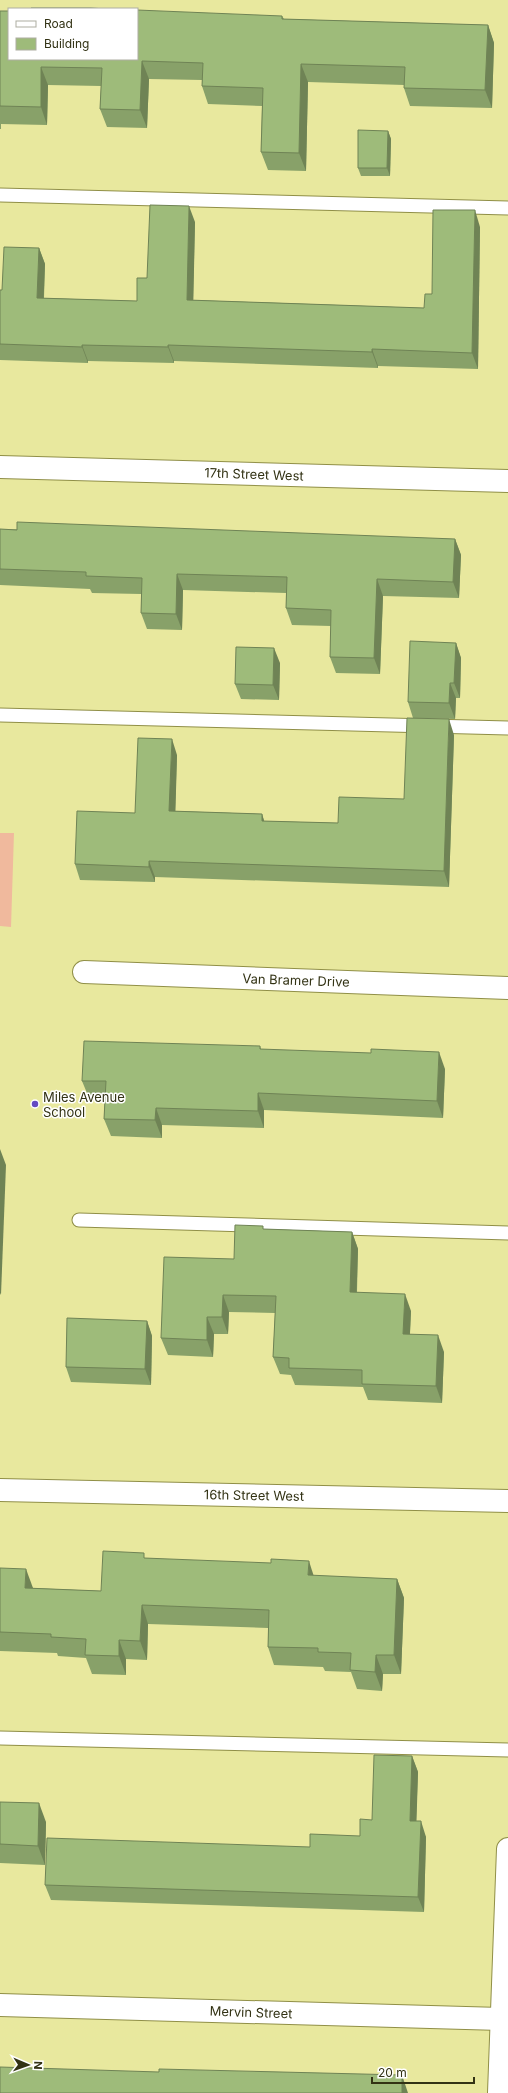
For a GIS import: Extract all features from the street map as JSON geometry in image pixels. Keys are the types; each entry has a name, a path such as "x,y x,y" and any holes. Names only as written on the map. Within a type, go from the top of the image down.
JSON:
{"street":[{"name":"17th Street West","path":"0,466 508,481"},
{"name":"Van Bramer Drive","path":"84,972 508,988"},
{"name":"16th Street West","path":"0,1490 508,1501"},
{"path":"499,2093 508,1849"},
{"name":"Mervin Street","path":"0,2005 501,2019"}],"lane":[{"path":"0,195 508,208"},
{"path":"0,715 508,728"},
{"path":"79,1220 508,1233"},
{"path":"0,1738 508,1750"}],"shaded area":[{"path":"0,833 14,833 11,927 0,926"}],"building":[{"path":"138,10 282,16 282,19 488,25 485,90 404,88 405,67 301,64 299,153 261,152 263,88 202,86 203,63 142,61 140,110 100,109 102,68 41,67 41,107 0,106 0,11 8,11 8,60 138,60"},
{"path":"358,130 388,131 387,168 358,168"},
{"path":"150,205 189,206 187,300 424,308 425,294 432,294 433,210 475,210 472,353 372,349 372,352 168,345 168,347 82,345 82,347 0,344 0,290 2,290 4,247 39,248 37,298 137,301 137,278 147,278"},
{"path":"17,522 455,539 453,582 377,579 374,658 330,657 331,610 286,608 287,577 177,574 176,614 141,613 142,578 86,576 86,572 0,569 0,529 17,530"},
{"path":"410,641 456,643 454,683 450,683 449,703 408,702"},
{"path":"236,647 274,648 273,685 235,684"},
{"path":"407,718 449,719 444,871 149,861 149,867 75,864 77,811 135,813 138,738 172,739 169,811 262,814 262,821 338,823 339,797 404,799"},
{"path":"84,1041 260,1046 260,1049 371,1053 371,1049 439,1052 437,1101 258,1093 258,1111 156,1108 155,1120 104,1119 106,1081 82,1081"},
{"path":"235,1225 263,1226 263,1229 352,1232 350,1292 405,1294 403,1334 438,1335 436,1386 362,1384 362,1370 289,1368 289,1358 273,1357 276,1296 223,1295 222,1317 207,1317 207,1340 161,1338 164,1257 234,1259"},
{"path":"67,1318 147,1321 145,1369 66,1367"},
{"path":"103,1551 144,1553 144,1558 271,1563 271,1559 309,1561 308,1575 397,1579 394,1655 376,1655 375,1672 350,1670 351,1653 318,1652 318,1648 268,1647 269,1610 142,1605 140,1641 119,1640 119,1656 85,1655 86,1639 51,1637 51,1634 0,1632 0,1568 26,1569 25,1588 101,1591"},
{"path":"374,1755 412,1756 410,1821 421,1821 418,1897 45,1885 47,1838 310,1847 310,1834 360,1836 360,1819 372,1820"},
{"path":"0,1802 39,1803 38,1846 0,1844"},
{"path":"0,2067 159,2072 159,2069 402,2075 402,2093 0,2093"}],"place":[{"name":"Miles Avenue School","path":"35,1104"}]}
